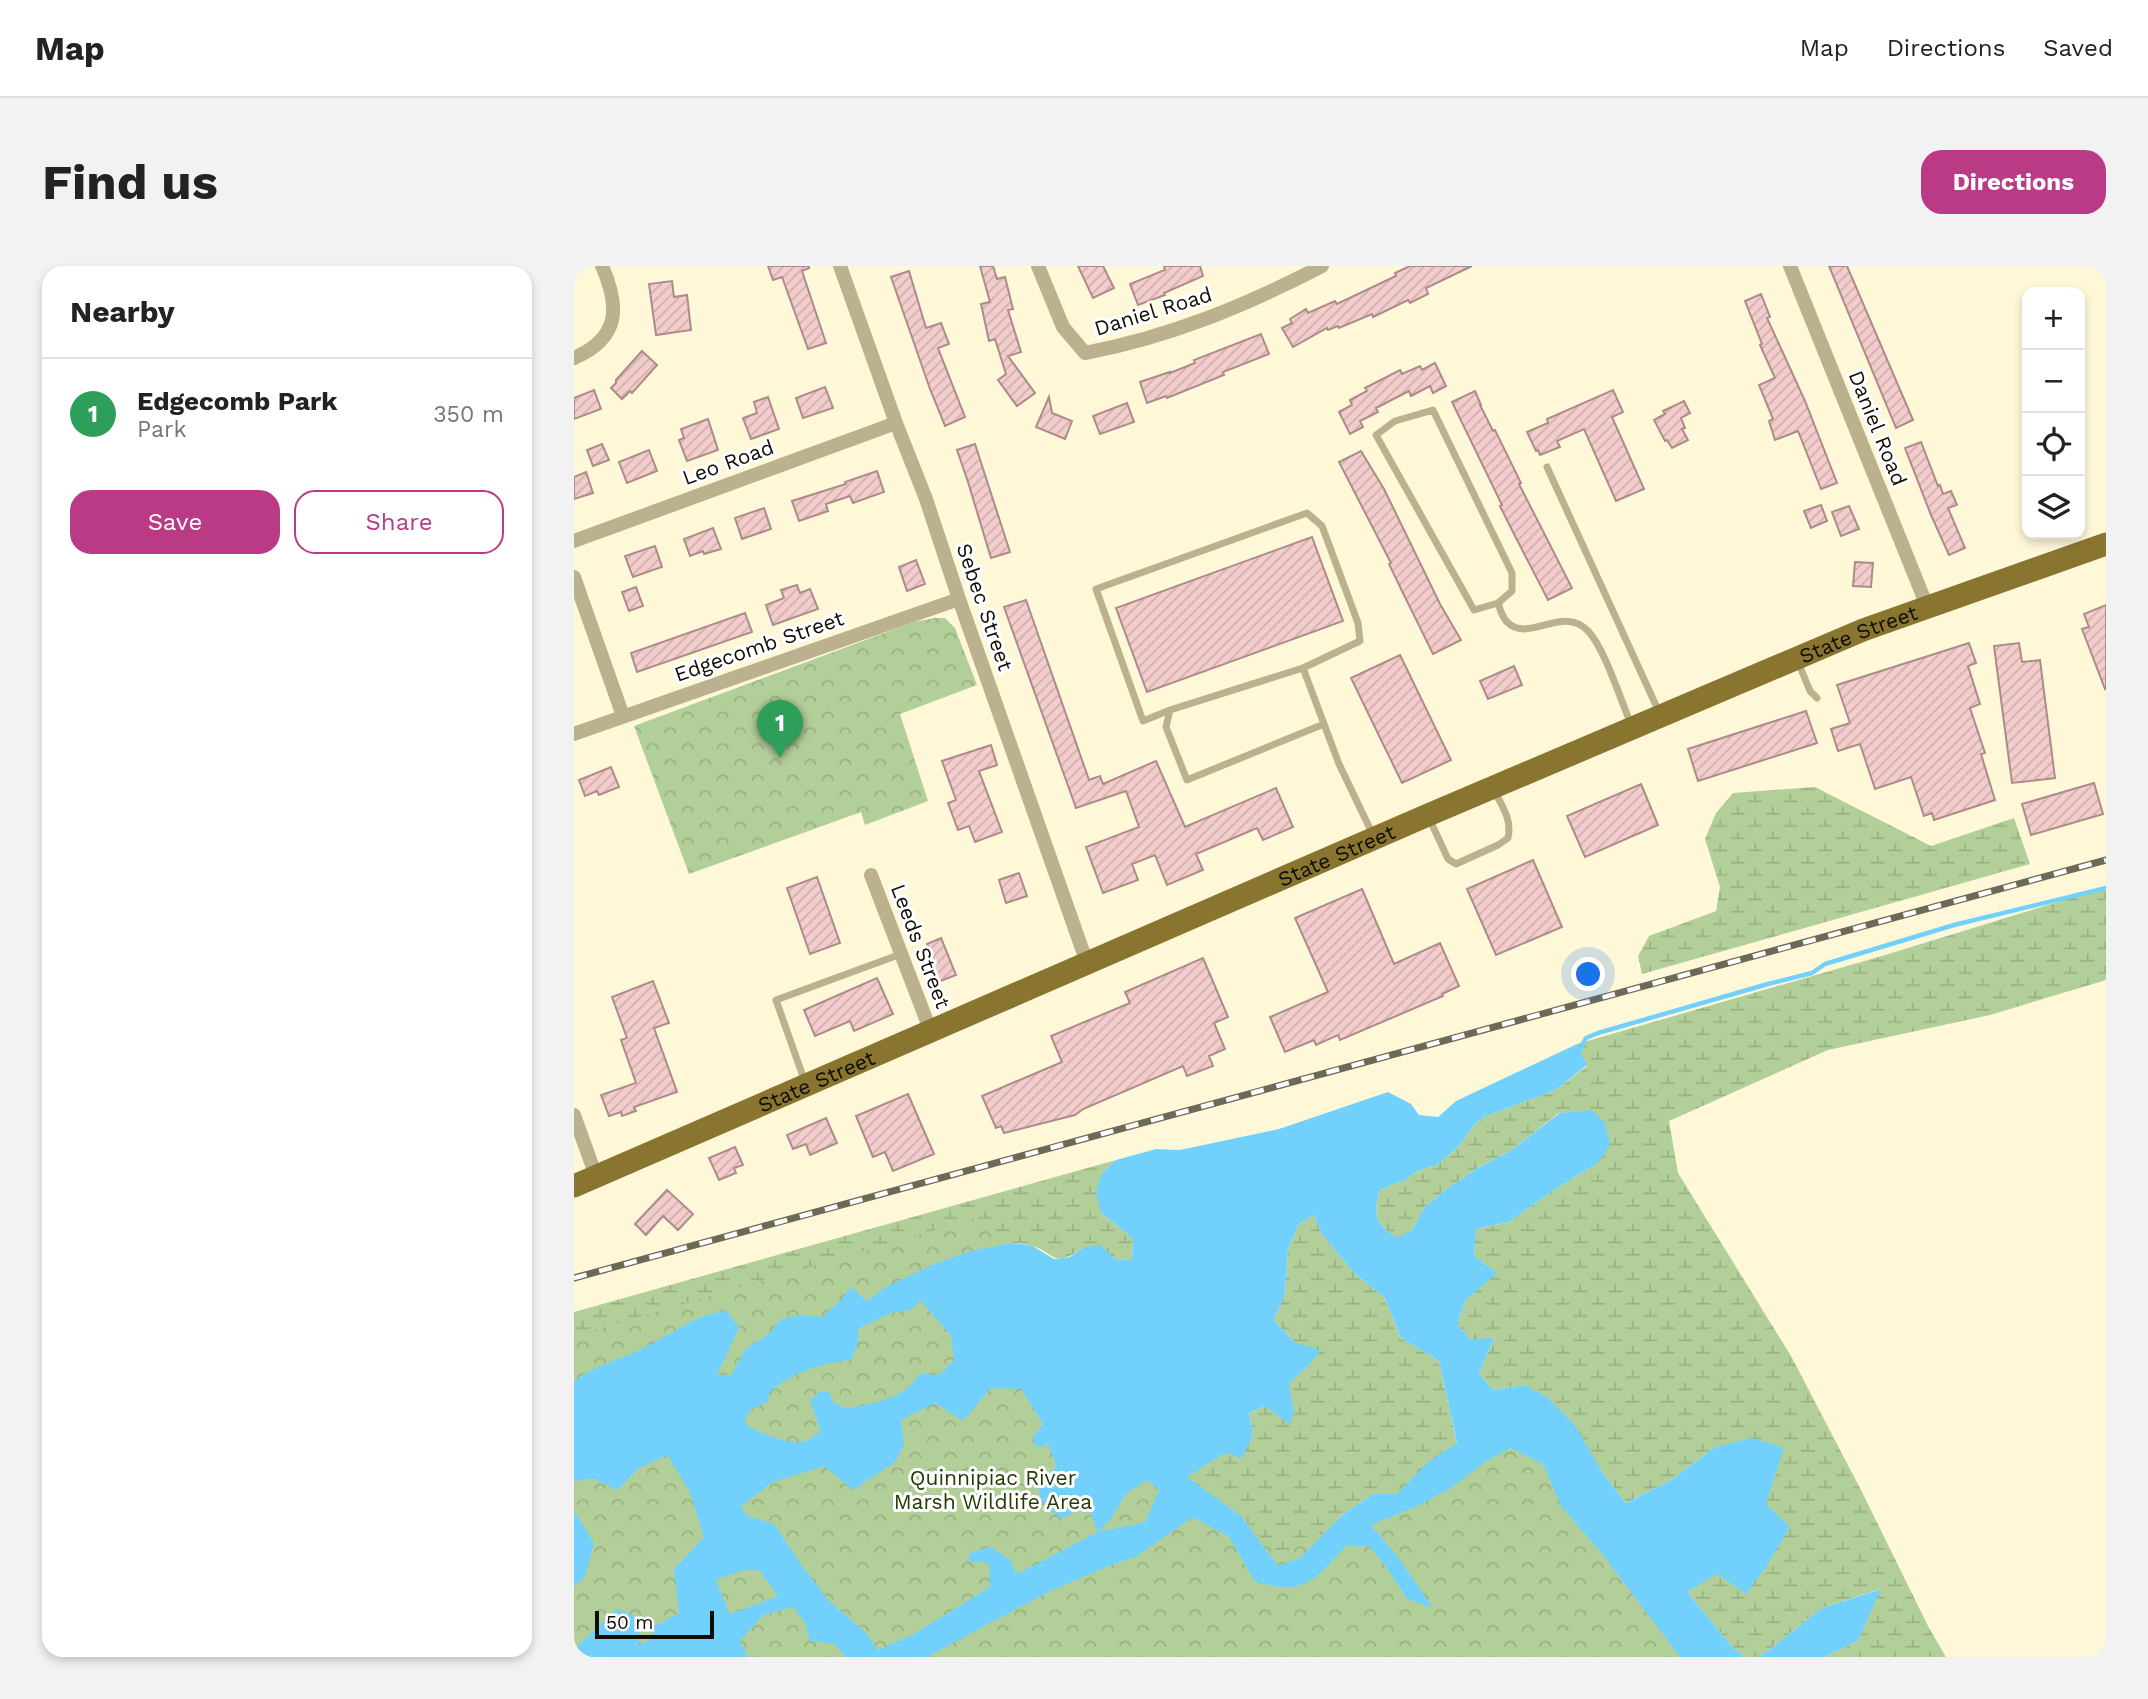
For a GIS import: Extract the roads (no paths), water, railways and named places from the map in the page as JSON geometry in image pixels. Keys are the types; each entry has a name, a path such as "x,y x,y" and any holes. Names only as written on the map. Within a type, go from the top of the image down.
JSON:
{"main road":[{"name":"State Street","path":"574,1186 1428,815 1863,630 2106,544"}],"street":[{"path":"574,358 595,346 608,331 615,306 610,283 602,266"},
{"name":"Sebec Street","path":"840,266 895,423 926,499 1087,964"},
{"name":"Daniel Road","path":"1038,266 1063,327 1085,353 1128,345 1212,318 1272,292 1322,266"},
{"name":"Daniel Road","path":"1790,266 1927,606"},
{"name":"Leo Road","path":"574,541 895,423"},
{"path":"574,577 623,716"},
{"name":"Edgecomb Street","path":"574,734 959,599"},
{"name":"Leeds Street","path":"871,875 931,1032"},
{"path":"574,1115 596,1177"}],"lane":[{"path":"1433,410 1512,573 1512,591 1498,603 1474,610 1377,435 1395,421 1433,410"},
{"path":"1547,467 1661,716"},
{"path":"1307,513 1322,526 1358,623 1360,641 1303,667 1143,720 1096,589 1307,513"},
{"path":"1498,603 1505,621 1514,628 1526,630 1557,621 1568,621 1587,630 1598,644 1633,728"},
{"path":"1797,658 1811,691 1817,698"},
{"path":"1303,667 1339,764 1375,838"},
{"path":"1170,710 1166,727 1187,780 1324,724"},
{"path":"1428,815 1448,859 1456,864 1508,838 1509,819 1493,788"},
{"path":"807,1086 776,1000 901,954"}],"water":[{"path":"1577,1044 1587,1065 1556,1090 1484,1117 1474,1125 1459,1146 1437,1165 1417,1171 1405,1180 1380,1190 1378,1218 1384,1228 1397,1238 1412,1230 1424,1208 1440,1194 1474,1170 1510,1151 1560,1113 1592,1110 1605,1123 1610,1145 1598,1163 1509,1222 1476,1229 1474,1256 1497,1273 1466,1300 1457,1324 1471,1340 1495,1337 1479,1373 1493,1390 1524,1385 1547,1397 1575,1425 1602,1472 1626,1503 1671,1480 1715,1447 1752,1438 1784,1448 1766,1504 1790,1527 1766,1567 1746,1594 1717,1574 1687,1592 1743,1657 1680,1657 1602,1554 1561,1506 1543,1464 1510,1448 1485,1462 1451,1488 1418,1506 1371,1525 1398,1557 1433,1608 1407,1599 1370,1547 1347,1545 1320,1574 1300,1585 1283,1587 1255,1582 1229,1537 1193,1517 1137,1556 1050,1591 927,1657 845,1657 835,1644 810,1641 805,1623 793,1607 763,1615 740,1641 748,1657 574,1657 574,1649 617,1609 638,1617 639,1645 653,1638 653,1627 679,1613 674,1569 704,1537 690,1492 667,1455 638,1469 617,1490 594,1479 574,1481 574,1381 595,1368 638,1351 698,1318 726,1310 739,1328 717,1375 731,1375 746,1349 769,1334 781,1319 801,1315 822,1317 851,1287 867,1301 886,1287 932,1265 970,1251 1011,1243 1031,1245 1054,1259 1070,1257 1084,1247 1101,1245 1116,1260 1132,1259 1133,1239 1101,1213 1096,1192 1102,1173 1116,1160 1156,1149 1180,1150 1279,1129 1388,1092 1411,1104 1419,1115 1438,1117 1456,1101","holes":["1314,1215 1321,1233 1354,1273 1384,1297 1401,1338 1439,1361 1457,1443 1428,1462 1397,1494 1373,1494 1342,1515 1300,1558 1278,1566 1241,1516 1187,1477 1225,1453 1242,1458 1253,1435 1249,1413 1265,1406 1289,1424 1294,1414 1289,1384 1321,1350 1294,1342 1274,1320 1285,1294 1288,1249 1299,1224","921,1301 951,1336 954,1360 939,1375 920,1373 914,1382 897,1394 878,1402 847,1409 833,1402 829,1392 819,1392 810,1401 821,1432 805,1441 782,1440 744,1423 750,1410 768,1402 769,1393 787,1380 818,1366 851,1360 858,1343 858,1329 891,1313 910,1310","991,1388 1021,1389 1043,1424 1032,1438 1037,1448 1048,1444 1057,1467 1036,1482 1042,1501 1061,1519 1087,1505 1098,1532 1017,1574 1010,1560 991,1547 971,1552 967,1561 989,1563 990,1587 914,1634 878,1650 865,1632 829,1601 774,1524 747,1516 741,1506 773,1482 824,1466 853,1490 895,1462 904,1445 901,1420 935,1403 963,1421","1147,1480 1159,1490 1145,1522 1099,1532 1111,1519 1126,1494","744,1570 759,1570 778,1596 730,1614 716,1580"]},
{"path":"574,1511 594,1543 585,1577 574,1587"},
{"path":"1881,1589 1858,1641 1824,1657 1760,1657 1822,1608"}],"waterway":[{"path":"1578,1053 1586,1038 1598,1033 1812,973 1825,964 1954,925 2106,888"}],"railway":[{"path":"574,1278 2106,860"}],"place":[{"name":"Edgecomb Park","path":"780,758"}],"park label":[{"name":"Quinnipiac River Marsh Wildlife Area","path":"993,1489"}]}
